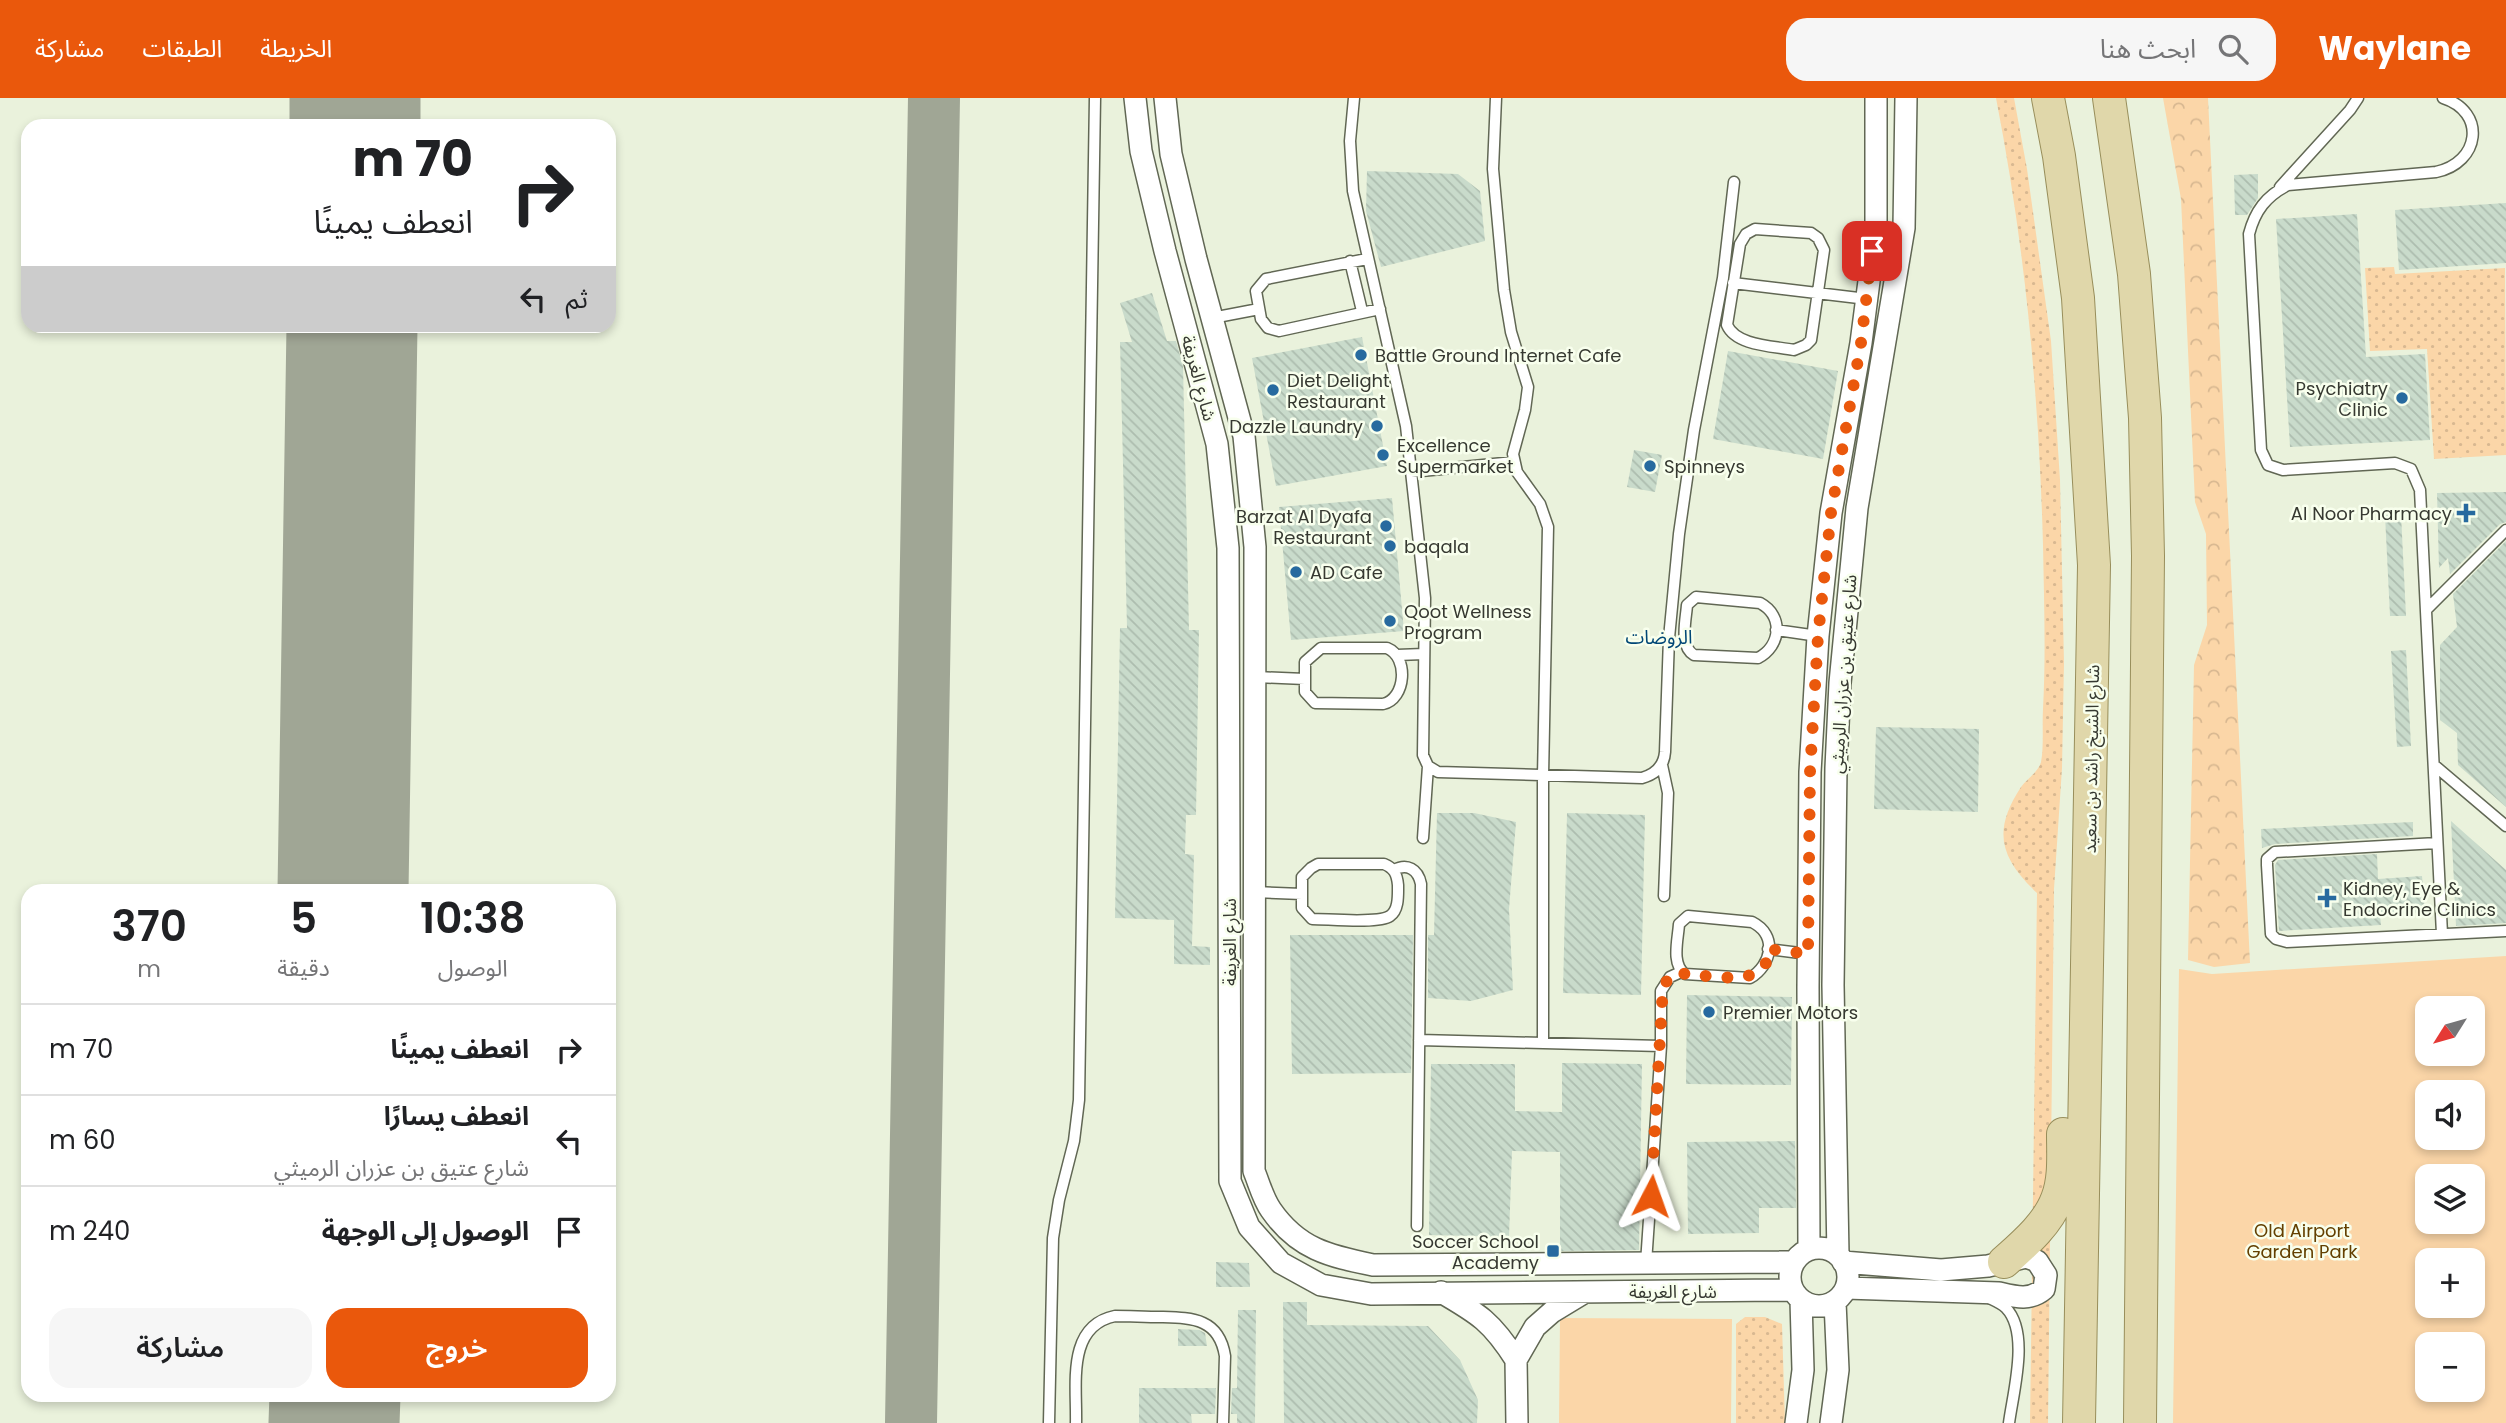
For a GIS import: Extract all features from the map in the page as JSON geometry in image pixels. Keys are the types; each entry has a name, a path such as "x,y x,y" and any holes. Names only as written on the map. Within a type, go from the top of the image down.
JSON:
{"main road":[{"name":"شارع الشيخ راشد بن سعيد","path":"2048,98 2059,156 2078,298 2094,565 2079,1423"},
{"path":"2109,98 2134,274 2144,418 2148,556 2140,1423"},
{"path":"2004,1262 2043,1222 2057,1200 2062,1175 2067,1019 2089,929"}],"street":[{"name":"شارع الغريفة","path":"1135,98 1141,151 1217,444 1228,548 1230,1181 1250,1227 1281,1263 1321,1285 1371,1294 1587,1291 1797,1295"},
{"name":"شارع الغريفة","path":"1165,98 1171,154 1244,436 1255,547 1254,1171 1270,1209 1295,1237 1328,1255 1373,1265 1646,1263 1801,1256"},
{"name":"شارع عتيق بن عزران الرميثي","path":"1801,1256 1810,772 1818,636 1831,513 1861,343 1875,227 1876,98"},
{"name":"شارع عتيق بن عزران الرميثي","path":"1841,1259 1833,985 1840,683 1857,508 1904,228 1906,98"},
{"path":"1796,1423 1802,1370 1797,1295 1789,1276 1801,1256 1824,1248 1841,1259 1941,1270 1987,1266 2026,1257 2037,1261 2046,1275 2044,1289 2036,1296 2020,1298 1978,1292 1840,1295 1828,1305 1814,1306 1797,1295"},
{"path":"1831,1423 1838,1370 1840,1295 1847,1270 1841,1259"},
{"path":"1517,1423 1516,1360 1535,1327 1552,1312 1587,1291"},
{"path":"1441,1292 1489,1323 1499,1333 1516,1360"}],"lane":[{"path":"1049,1423 1053,1238 1057,1209 1074,1141 1079,1100 1095,98"},
{"path":"1354,98 1350,168 1357,214 1406,426 1425,598 1423,755 1428,766 1423,838"},
{"path":"1496,98 1493,169 1504,290 1511,332 1528,387 1513,454 1522,481 1540,504 1548,527 1543,776 1543,1043"},
{"path":"2358,98 2350,110 2263,203 2253,218 2249,234 2261,450 2268,465 2283,470 2395,464 2411,469 2420,490 2442,934"},
{"path":"2276,191 2297,183 2450,169 2462,162 2470,150 2473,136 2471,122 2464,110 2443,98"},
{"path":"1664,896 1668,793 1662,765 1665,752 1669,638 1692,443 1723,278 1734,182"},
{"path":"1755,229 1811,233 1818,238 1825,250 1811,340 1794,350 1741,339 1730,332 1727,325 1733,283 1740,244 1750,231 1755,229"},
{"path":"1367,259 1266,279 1256,291 1259,309 1263,324 1279,331 1380,309"},
{"path":"1350,261 1362,311"},
{"path":"1733,283 1867,299"},
{"path":"1212,318 1259,309"},
{"path":"1411,472 1514,462"},
{"path":"2426,610 2506,530"},
{"path":"1673,600 1689,601 1696,597 1760,603 1771,612 1777,638 1767,653 1758,658 1689,653 1685,643 1689,601"},
{"path":"1776,630 1818,636"},
{"path":"1397,655 1401,682 1398,694 1390,702 1315,703 1307,696 1305,662 1321,648 1387,648 1397,655 1424,654"},
{"path":"1256,677 1305,679"},
{"path":"1428,766 1443,773 1642,778 1651,776 1662,765"},
{"path":"2434,765 2506,827"},
{"path":"2437,844 2275,852 2267,859 2266,864 2269,928 2276,939 2287,942 2506,932"},
{"path":"1318,864 1384,864 1394,870 1398,897 1395,910 1386,918 1312,919 1302,908 1302,877 1318,864"},
{"path":"1394,870 1410,867 1420,877 1421,884 1417,1226"},
{"path":"1255,892 1302,894"},
{"path":"1646,1263 1661,1046 1661,991 1670,977 1681,972 1749,978 1759,972 1769,957 1763,931 1752,922 1688,916 1679,924 1677,963 1681,972"},
{"path":"1768,949 1808,954"},
{"path":"1419,1040 1661,1046"},
{"path":"1978,1292 2006,1309 2017,1331 2018,1357 2009,1423"},
{"path":"1076,1423 1080,1343 1091,1326 1115,1316 1189,1318 1208,1325 1215,1331 1225,1356 1223,1423"}],"green space":[{"path":"1996,98 2014,98 2027,169 2051,341 2060,480 2064,663 2062,768 2054,889 2048,1423 2030,1423 2037,893 2015,868 2004,843 2006,817 2012,803 2021,787 2038,769 2042,756 2045,648 2041,489 2023,265"},
{"path":"2163,98 2208,98 2250,963 2214,967 2188,960 2194,665 2207,625 2206,534 2195,502 2181,199"},
{"path":"2394,267 2395,274 2505,268 2506,455 2434,459 2427,349 2370,351 2365,268"},
{"name":"Old Airport Garden Park","path":"2506,956 2506,1423 2173,1423 2179,969 2212,974"},
{"path":"1745,1317 1765,1317 1782,1324 1785,1423 1736,1423 1736,1324"},
{"path":"1560,1318 1732,1319 1731,1423 1559,1423"}],"building":[{"path":"1367,171 1458,174 1480,191 1485,241 1381,267 1366,211"},
{"path":"2258,174 2258,198 2247,215 2235,215 2234,175"},
{"path":"2506,203 2506,263 2399,270 2395,210"},
{"path":"2357,214 2366,357 2425,354 2430,440 2290,447 2276,219"},
{"path":"1152,293 1167,341 1176,341 1183,366 1189,630 1199,630 1196,815 1186,815 1185,854 1194,855 1192,946 1210,947 1210,965 1174,964 1174,920 1115,918 1120,628 1127,628 1120,342 1132,342 1120,303"},
{"path":"1362,337 1387,466 1276,486 1252,358"},
{"path":"1728,351 1838,371 1823,459 1713,439"},
{"path":"1634,450 1662,455 1655,492 1627,487"},
{"path":"2506,492 2506,522 2500,524 2450,574 2448,558 2439,568 2437,493"},
{"path":"1392,498 1404,631 1291,640 1279,507"},
{"path":"2401,514 2406,616 2390,616 2385,515"},
{"path":"2506,541 2506,807 2458,765 2457,733 2440,720 2440,645 2457,627 2453,594"},
{"path":"2406,650 2411,746 2397,747 2391,651"},
{"path":"1876,727 1979,729 1978,812 1874,809"},
{"path":"1437,813 1474,813 1516,822 1509,909 1513,990 1471,1001 1428,998 1428,935 1434,935"},
{"path":"1567,813 1645,815 1641,995 1563,993"},
{"path":"2451,821 2506,870 2506,923 2456,926"},
{"path":"2413,822 2413,836 2275,844 2262,848 2261,829"},
{"name":"Kidney, Eye & Endocrine Clinics","path":"2377,854 2378,879 2422,876 2425,912 2380,915 2381,925 2279,931 2275,865 2278,860"},
{"path":"1290,935 1413,935 1411,1073 1292,1074"},
{"path":"1687,995 1792,997 1791,1085 1686,1084"},
{"path":"1562,1063 1642,1064 1639,1250 1560,1251 1560,1152 1512,1151 1509,1237 1429,1235 1431,1064 1515,1064 1515,1111 1562,1112"},
{"path":"1795,1141 1796,1208 1759,1208 1759,1233 1688,1234 1687,1142"},
{"path":"1216,1262 1249,1263 1250,1287 1216,1287"},
{"path":"1283,1302 1307,1302 1307,1325 1428,1326 1460,1360 1478,1400 1477,1423 1284,1423"},
{"path":"1238,1310 1256,1310 1255,1423 1237,1423 1237,1414 1231,1414 1232,1388 1237,1388"},
{"path":"1178,1329 1205,1333 1207,1346 1178,1346"},
{"path":"1139,1388 1216,1388 1215,1414 1191,1414 1192,1423 1139,1423"}],"taxiway":[{"path":"911,1423 934,98"}],"runway":[{"path":"355,98 355,119"},
{"path":"343,884 352,333"},
{"path":"334,1423 335,1402"}],"place":[{"name":"Battle Ground Internet Cafe","path":"1361,355"},
{"name":"Diet Delight Restaurant","path":"1273,390"},
{"name":"Psychiatry Clinic","path":"2402,398"},
{"name":"Dazzle Laundry","path":"1377,426"},
{"name":"Excellence Supermarket","path":"1383,455"},
{"name":"Spinneys","path":"1650,466"},
{"name":"Al Noor Pharmacy","path":"2466,513"},
{"name":"Barzat Al Dyafa Restaurant","path":"1386,526"},
{"name":"baqala","path":"1390,546"},
{"name":"AD Cafe","path":"1296,572"},
{"name":"Qoot Wellness Program","path":"1390,621"},
{"name":"Kidney, Eye & Endocrine Clinics","path":"2327,898"},
{"name":"Premier Motors","path":"1709,1012"},
{"name":"Soccer School Academy","path":"1553,1251"}],"district":[{"name":"الروضات","path":"1659,637"}],"route":[{"path":"1651,1196 1663,986 1670,977 1681,972 1749,978 1764,965 1769,957 1768,949 1808,954 1810,772 1818,636 1831,513 1861,343 1872,251"}]}
